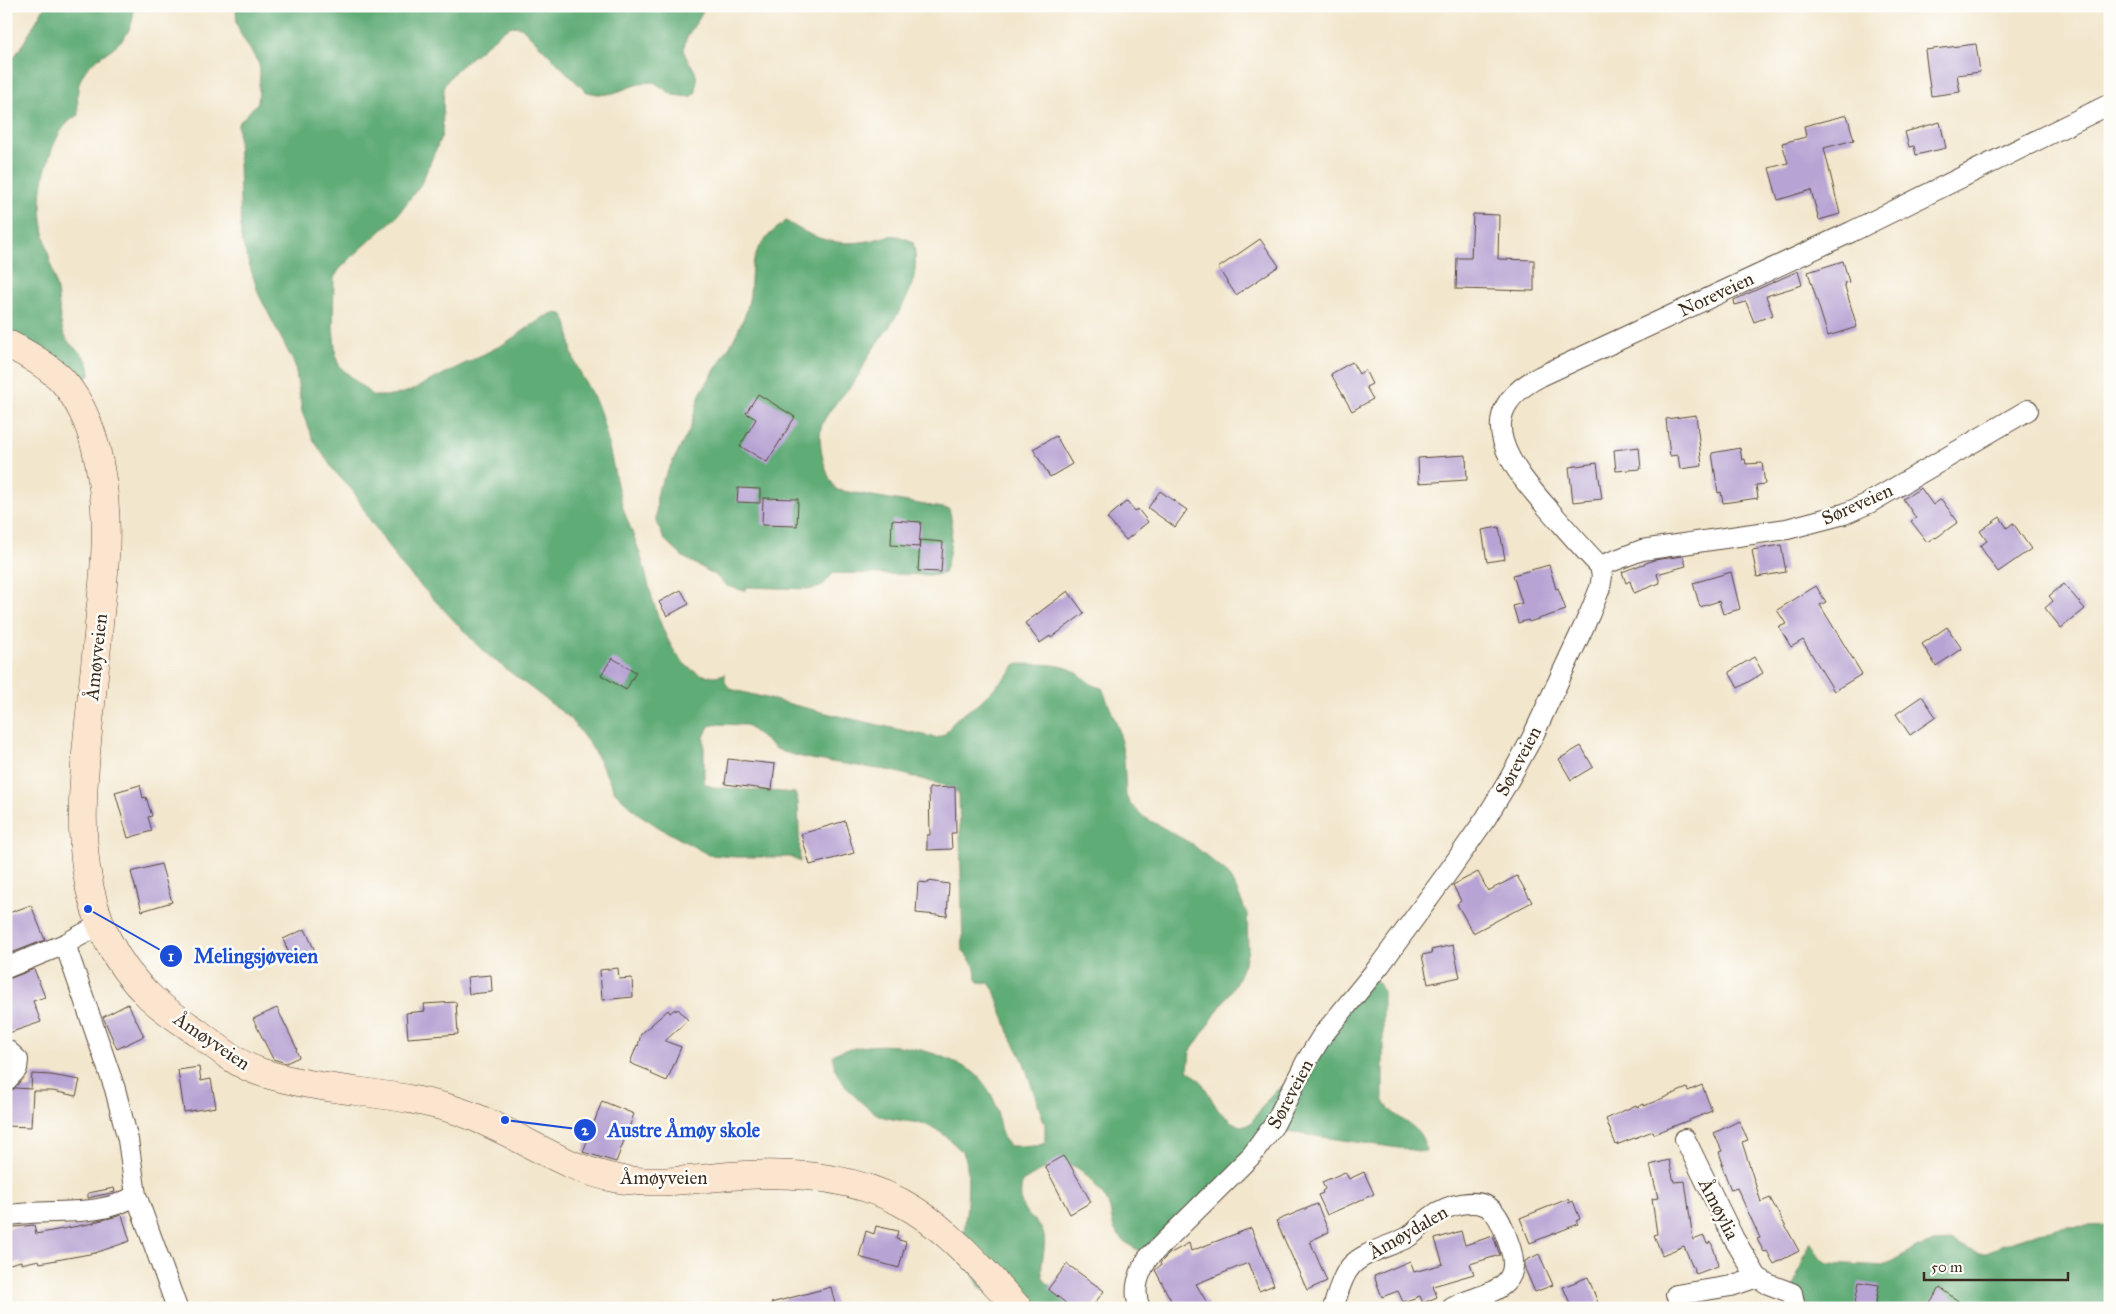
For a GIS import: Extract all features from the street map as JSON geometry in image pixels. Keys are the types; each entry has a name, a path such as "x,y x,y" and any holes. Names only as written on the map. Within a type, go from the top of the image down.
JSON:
{"main road":[{"name":"Åmøyveien","path":"6,343 47,367 62,381 76,399 87,420 95,442 106,518 105,566 86,752 82,816 85,868 89,888 101,924 123,965 152,998 247,1067 280,1077 397,1096 456,1110 488,1122 578,1167 621,1179 662,1180 776,1174 823,1177 868,1189 890,1197 934,1224 1018,1308"}],"street":[{"name":"Noreveien","path":"1600,566 1531,489 1513,463 1501,431 1502,415 1506,403 1515,392 1541,376 1851,232 2110,104"},
{"name":"Søreveien","path":"1140,1308 1137,1283 1139,1274 1148,1258 1252,1156 1266,1137 1322,1036 1380,965 1486,818 1532,738 1590,613 1600,588 1602,576 1600,566 1642,550 1786,530 1844,514 1869,503 2028,410"},
{"path":"6,968 66,944 101,924"},
{"path":"66,944 115,1089 128,1140 136,1195 177,1308"},
{"path":"6,1048 18,1060 17,1069 6,1081"},
{"name":"Åmøylia","path":"1685,1139 1734,1239 1757,1277"},
{"path":"6,1216 42,1212 96,1210 136,1195"},
{"name":"Åmøydalen","path":"1333,1308 1343,1280 1355,1262 1408,1237 1432,1216 1448,1208 1467,1203 1486,1206 1494,1211 1499,1220 1510,1249 1514,1270 1501,1287 1452,1308"},
{"path":"1676,1295 1731,1286 1757,1277 1768,1284 1792,1293 1795,1308"}],"green space":[{"path":"45,6 134,6 132,21 127,33 120,42 93,62 85,71 80,81 78,115 64,127 57,137 50,155 42,190 42,221 57,292 60,320 66,338 88,362 90,375 83,382 75,381 6,331 6,67 20,49"},
{"path":"236,6 704,6 700,17 687,37 684,48 685,55 694,69 696,77 696,92 690,97 673,95 654,82 636,85 613,93 596,94 585,91 521,27 512,26 504,30 456,70 444,85 442,135 421,184 396,217 352,257 334,278 333,327 336,358 340,367 373,396 392,396 410,391 504,344 544,317 553,313 562,314 569,329 573,357 601,415 623,508 639,551 657,614 666,635 676,654 689,668 705,675 725,674 725,682 730,689 937,738 945,734 956,719 978,704 1016,664 1066,667 1076,672 1089,683 1102,688 1119,730 1124,758 1126,796 1130,804 1144,817 1192,844 1227,873 1247,914 1248,949 1246,958 1236,983 1190,1052 1188,1070 1201,1081 1218,1110 1240,1126 1250,1124 1271,1095 1285,1084 1368,976 1379,983 1383,992 1383,1099 1394,1113 1420,1134 1426,1152 1274,1130 1158,1257 1135,1248 1120,1237 1114,1229 1109,1206 1089,1178 1072,1165 1056,1164 1022,1182 1022,1204 1028,1215 1037,1223 1044,1236 1042,1272 1046,1282 1054,1289 1086,1308 1007,1308 997,1298 981,1289 972,1273 960,1260 968,1192 967,1166 964,1154 950,1140 933,1128 918,1123 884,1117 871,1110 840,1079 833,1057 833,1055 844,1050 882,1045 914,1048 960,1064 973,1072 984,1083 992,1096 997,1109 1002,1135 1009,1146 1036,1146 1045,1143 1045,1125 1023,1060 1010,1035 994,990 989,983 978,982 974,965 963,951 959,794 950,787 893,771 810,759 783,752 746,725 718,724 709,726 704,737 704,783 712,787 795,793 798,802 800,862 792,857 709,855 660,828 636,812 615,792 593,749 570,718 484,652 401,565 368,517 354,492 334,471 313,439 302,412 295,365 259,295 241,238 238,124 258,102 260,73 259,64 240,33 237,24"},
{"path":"786,221 805,232 835,242 856,243 895,236 913,242 914,274 904,303 869,355 858,376 826,416 820,438 825,467 837,490 949,509 952,523 951,541 944,573 935,575 833,573 821,587 812,589 747,587 745,591 727,586 715,575 683,557 664,539 656,521 657,491 690,429 700,394 734,339 746,313 750,295 752,266 758,249 770,234"},
{"path":"2110,1225 2110,1308 1810,1308 1791,1293 1810,1241 1819,1257 1828,1263 1883,1266 1916,1248 1933,1242 1952,1241 1977,1253 1986,1253 2001,1245 2039,1232 2067,1227"}],"building":[{"path":"1976,44 1980,72 1957,75 1960,92 1931,96 1925,50"},
{"path":"1847,115 1854,140 1824,148 1840,214 1819,220 1811,190 1778,200 1769,168 1788,163 1782,143 1806,137 1804,126"},
{"path":"1940,122 1946,148 1916,155 1914,146 1909,147 1905,132"},
{"path":"1473,214 1499,215 1498,259 1534,260 1534,291 1456,289 1457,258 1471,258"},
{"path":"1260,239 1279,266 1236,295 1218,268"},
{"path":"1843,261 1849,282 1844,283 1857,327 1828,336 1808,272"},
{"path":"1798,271 1802,285 1766,296 1773,315 1754,322 1746,302 1735,305 1734,300"},
{"path":"1352,362 1359,374 1365,370 1372,384 1366,387 1373,399 1352,411 1331,374"},
{"path":"758,394 795,417 767,462 740,446 756,419 746,413"},
{"path":"1696,415 1702,466 1680,469 1678,455 1670,456 1666,419"},
{"path":"1056,436 1072,464 1050,477 1033,449"},
{"path":"1639,447 1641,469 1616,471 1614,450"},
{"path":"1740,448 1742,460 1745,459 1746,464 1762,463 1765,484 1756,485 1758,498 1723,503 1721,492 1718,493 1712,453"},
{"path":"1466,455 1467,480 1419,483 1418,458"},
{"path":"1597,463 1602,499 1573,502 1569,467"},
{"path":"738,488 760,489 760,503 737,502"},
{"path":"1921,488 1933,505 1941,499 1958,522 1936,538 1927,542 1911,521 1916,518 1903,499"},
{"path":"1160,491 1187,510 1175,527 1148,508"},
{"path":"763,498 798,499 797,526 762,525"},
{"path":"1127,501 1135,511 1138,509 1148,522 1126,540 1107,518"},
{"path":"2000,517 2007,528 2013,523 2031,549 1998,572 1980,546 1987,541 1980,531"},
{"path":"892,520 921,522 919,547 891,545"},
{"path":"1499,527 1505,559 1487,562 1482,530"},
{"path":"920,540 943,542 941,572 918,571"},
{"path":"1781,545 1786,572 1757,577 1752,550"},
{"path":"1683,556 1686,566 1657,574 1660,583 1634,593 1630,581 1626,583 1622,572 1654,560"},
{"path":"1549,565 1556,589 1558,588 1566,610 1529,622 1528,620 1518,623 1513,606 1522,603 1513,575"},
{"path":"1731,572 1740,609 1723,614 1719,601 1700,607 1693,583"},
{"path":"2064,584 2085,609 2061,628 2045,608 2053,601 2049,596"},
{"path":"1816,586 1826,602 1820,605 1862,674 1834,691 1803,640 1791,647 1779,627 1786,624 1777,610"},
{"path":"681,590 689,604 667,616 659,602"},
{"path":"1068,591 1084,613 1051,638 1050,636 1040,643 1025,623"},
{"path":"1947,627 1962,649 1936,666 1922,644"},
{"path":"1754,657 1763,673 1738,688 1729,672"},
{"path":"612,658 636,672 626,690 601,675"},
{"path":"1922,696 1936,717 1910,735 1896,714"},
{"path":"1581,746 1593,767 1571,780 1559,759"},
{"path":"728,759 775,764 772,790 725,784"},
{"path":"140,785 143,798 146,797 152,816 148,817 152,831 128,838 115,792"},
{"path":"955,787 956,833 951,833 952,849 927,850 927,835 930,835 929,788"},
{"path":"845,821 854,853 810,865 801,834"},
{"path":"161,864 172,902 142,911 131,872"},
{"path":"1478,872 1488,891 1517,876 1532,902 1473,933 1457,904 1461,901 1453,885"},
{"path":"929,881 949,884 947,916 916,913 918,882 929,883"},
{"path":"31,905 45,940 6,955 6,914"},
{"path":"305,929 316,953 293,963 283,939"},
{"path":"1453,945 1460,977 1428,984 1422,955 1432,953 1431,950"},
{"path":"618,968 619,979 632,978 633,997 602,1000 600,970"},
{"path":"34,969 45,997 33,1001 41,1022 6,1034 6,980"},
{"path":"491,975 492,992 469,994 467,977"},
{"path":"456,1002 458,1034 408,1038 406,1013 425,1011 424,1004"},
{"path":"128,1004 144,1036 117,1049 103,1017"},
{"path":"277,1008 299,1057 286,1063 273,1059 253,1019"},
{"path":"675,1009 676,1011 678,1009 688,1020 665,1041 681,1047 667,1081 651,1074 652,1072 630,1063 641,1034 668,1010 670,1013"},
{"path":"199,1067 201,1081 211,1079 216,1107 184,1112 178,1070"},
{"path":"32,1074 80,1080 76,1096 53,1091 33,1091 31,1127 6,1126 6,1093 15,1088 31,1089"},
{"path":"1702,1085 1712,1111 1654,1134 1653,1131 1616,1145 1606,1119 1636,1105 1637,1107 1644,1104 1644,1106 1687,1088 1688,1091"},
{"path":"602,1101 634,1114 616,1162 583,1152"},
{"path":"1739,1121 1748,1140 1742,1142 1761,1202 1770,1198 1799,1251 1774,1264 1767,1251 1764,1252 1757,1239 1760,1238 1737,1188 1731,1190 1721,1164 1723,1164 1719,1152 1722,1151 1714,1133"},
{"path":"1063,1156 1068,1161 1091,1202 1070,1214 1045,1166"},
{"path":"1669,1160 1674,1182 1685,1181 1693,1240 1704,1236 1707,1244 1711,1242 1716,1256 1718,1266 1696,1274 1684,1246 1662,1255 1654,1235 1657,1234 1652,1199 1658,1198 1650,1165"},
{"path":"1345,1172 1349,1179 1364,1172 1374,1194 1327,1215 1318,1195 1323,1193 1322,1191 1325,1189 1322,1182"},
{"path":"114,1188 115,1192 88,1198 88,1193"},
{"path":"1568,1199 1569,1203 1573,1201 1580,1219 1576,1221 1578,1224 1530,1243 1520,1218"},
{"path":"1317,1204 1329,1232 1310,1241 1327,1281 1307,1290 1276,1221"},
{"path":"122,1215 130,1241 95,1253 40,1263 39,1260 21,1264 21,1261 6,1265 6,1228 34,1225 36,1234 94,1223"},
{"path":"876,1226 898,1231 896,1239 906,1242 899,1268 859,1257 866,1231 874,1234"},
{"path":"1251,1228 1274,1285 1259,1291 1248,1263 1196,1284 1210,1308 1175,1308 1155,1270 1161,1265 1160,1263 1169,1254 1189,1243 1191,1251"},
{"path":"1461,1231 1465,1245 1493,1236 1500,1255 1470,1264 1474,1274 1433,1286 1437,1297 1423,1303 1420,1296 1403,1302 1398,1291 1382,1297 1374,1276 1410,1261 1414,1272 1443,1264 1435,1239"},
{"path":"1539,1254 1553,1285 1535,1292 1525,1269 1525,1261"},
{"path":"1067,1264 1104,1291 1091,1308 1072,1308 1048,1289"},
{"path":"1588,1277 1600,1308 1572,1308 1563,1287"},
{"path":"1859,1282 1879,1285 1875,1308 1854,1308"},
{"path":"831,1287 836,1308 771,1308 771,1303"},
{"path":"1940,1288 1968,1308 1926,1308"}],"place":[{"name":"Melingsjøveien","path":"88,909"},
{"name":"Austre Åmøy skole","path":"505,1120"}]}
